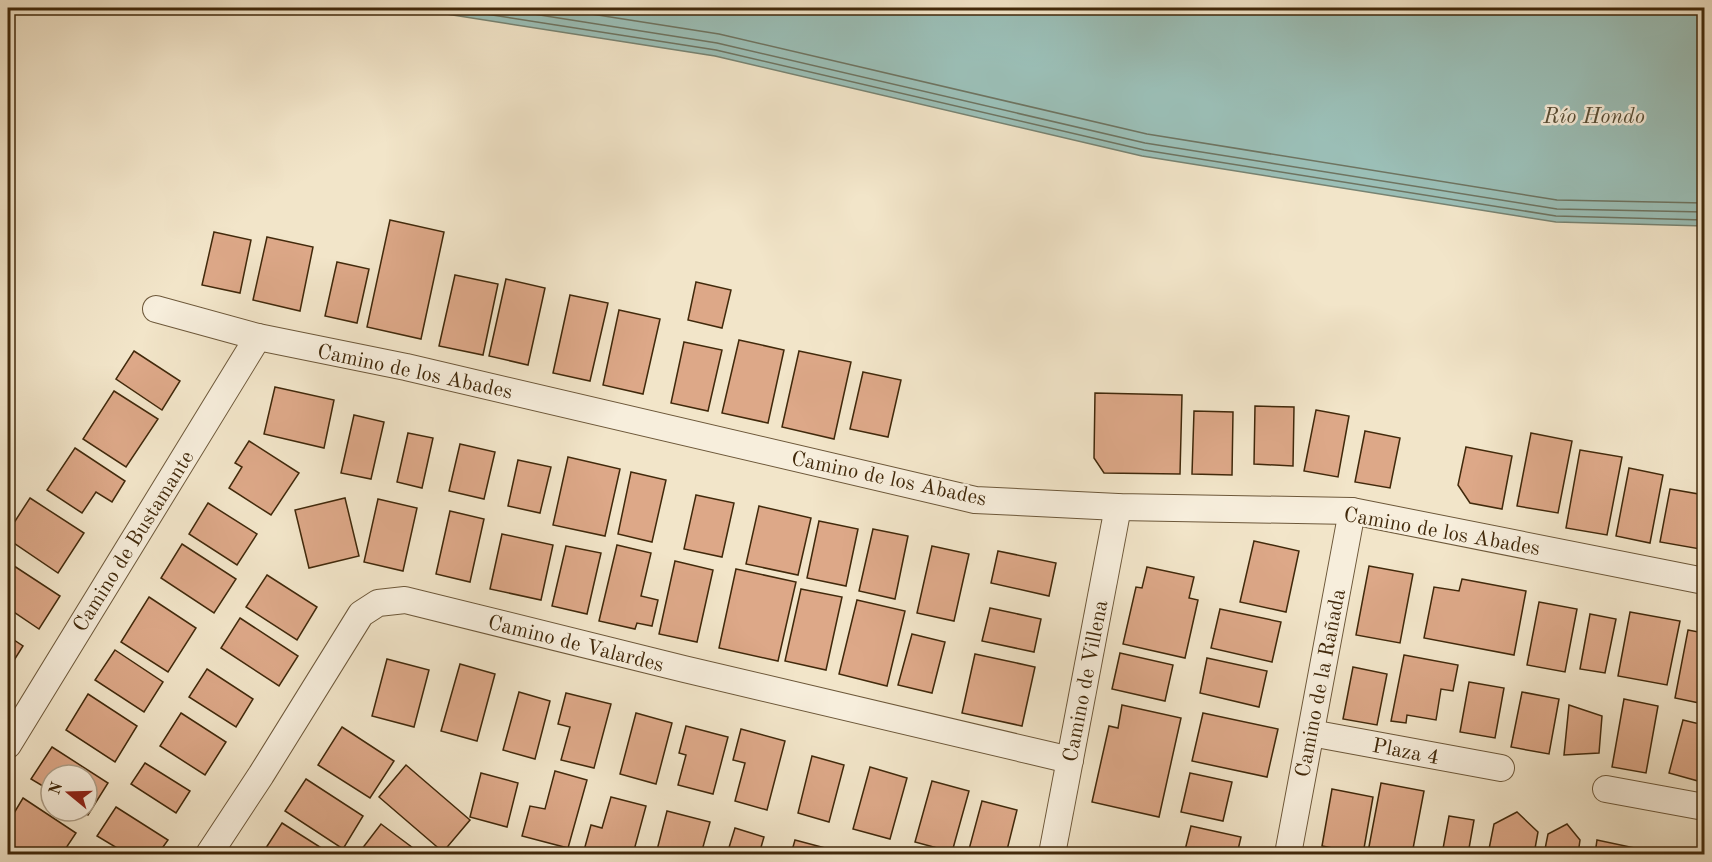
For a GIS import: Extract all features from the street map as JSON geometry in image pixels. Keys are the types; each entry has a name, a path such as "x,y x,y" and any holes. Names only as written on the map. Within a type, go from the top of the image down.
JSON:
{"street":[{"name":"Camino de los Abades","path":"156,309 258,337 418,370 975,500 1118,507 1352,511 1704,581"},
{"name":"Camino de Bustamante","path":"8,745 258,337"},
{"name":"Camino de Villena","path":"1053,855 1118,507"},
{"name":"Camino de la Rañada","path":"1288,855 1352,511"},
{"name":"Camino de Valardes","path":"209,855 361,614 378,603 405,600 684,669 1070,760"},
{"name":"Plaza 4","path":"1311,733 1501,768"},
{"path":"1606,789 1704,807"}],"water":[{"name":"Río Hondo","path":"408,8 1704,8 1704,226 1556,222 1142,156 715,56"}],"building":[{"path":"390,220 444,232 421,339 367,327"},
{"path":"214,232 251,240 240,293 202,285"},
{"path":"267,237 313,247 300,311 253,300"},
{"path":"337,262 369,269 357,323 325,316"},
{"path":"455,275 498,284 483,355 439,346"},
{"path":"506,279 545,288 528,365 489,356"},
{"path":"696,282 731,290 722,328 688,320"},
{"path":"570,295 608,303 590,381 553,373"},
{"path":"619,310 660,319 643,394 603,385"},
{"path":"739,340 784,350 768,423 722,413"},
{"path":"684,342 722,350 708,411 671,403"},
{"path":"134,351 180,381 162,410 116,379"},
{"path":"799,351 851,362 834,439 782,427"},
{"path":"863,372 901,380 888,437 850,429"},
{"path":"275,387 334,400 324,448 264,434"},
{"path":"114,391 158,419 126,467 83,439"},
{"path":"1095,393 1182,395 1180,474 1104,473 1094,458"},
{"path":"1255,406 1294,407 1293,466 1254,464"},
{"path":"1316,410 1349,416 1338,477 1304,471"},
{"path":"1194,411 1233,412 1232,475 1192,474"},
{"path":"354,415 384,422 371,479 341,473"},
{"path":"1365,431 1400,438 1390,488 1355,482"},
{"path":"408,433 433,438 422,488 397,482"},
{"path":"1531,433 1572,441 1558,513 1517,506"},
{"path":"249,441 299,473 271,515 229,488 242,467 235,463"},
{"path":"460,444 495,452 484,499 449,491"},
{"path":"1466,447 1512,456 1502,509 1470,503 1458,485"},
{"path":"75,448 125,481 112,502 96,492 82,513 47,490"},
{"path":"1580,450 1622,457 1607,535 1566,528"},
{"path":"568,457 620,469 605,536 553,525"},
{"path":"518,460 551,467 540,513 508,506"},
{"path":"1629,468 1663,475 1650,543 1616,536"},
{"path":"631,472 666,480 652,542 618,534"},
{"path":"1670,489 1704,495 1704,527 1700,549 1660,542"},
{"path":"696,495 734,503 722,557 684,549"},
{"path":"30,498 84,533 58,573 8,539 8,532"},
{"path":"345,498 359,556 309,568 295,510"},
{"path":"378,499 417,508 403,571 364,562"},
{"path":"208,503 257,534 237,565 189,534"},
{"path":"759,506 811,518 798,575 746,564"},
{"path":"450,511 484,519 470,582 436,574"},
{"path":"819,521 858,529 846,586 807,578"},
{"path":"873,529 908,536 895,599 859,591"},
{"path":"502,534 553,545 541,600 490,589"},
{"path":"1254,541 1299,551 1286,612 1240,602"},
{"path":"182,544 236,579 214,613 161,578"},
{"path":"617,545 651,553 641,596 658,600 652,626 637,623 635,629 599,621"},
{"path":"566,546 601,553 587,614 552,606"},
{"path":"932,546 969,554 954,621 917,613"},
{"path":"998,551 1056,563 1049,596 991,583"},
{"path":"675,561 713,570 697,642 659,634"},
{"path":"8,562 60,596 39,629 8,608"},
{"path":"1369,566 1413,574 1400,643 1356,635"},
{"path":"1147,567 1194,577 1189,598 1198,600 1185,658 1123,644 1136,587 1142,588"},
{"path":"736,569 796,582 778,661 719,648"},
{"path":"267,575 317,607 297,640 246,607"},
{"path":"1462,579 1526,591 1514,655 1424,638 1434,587 1459,591"},
{"path":"801,589 842,597 826,670 785,661"},
{"path":"149,597 196,628 168,672 121,642"},
{"path":"857,600 905,611 887,686 839,674"},
{"path":"1539,602 1577,609 1565,672 1527,665"},
{"path":"990,608 1041,619 1034,652 982,641"},
{"path":"1220,609 1281,622 1272,662 1211,648"},
{"path":"1630,612 1680,621 1667,685 1618,676"},
{"path":"1590,614 1616,619 1605,673 1580,669"},
{"path":"240,618 298,656 279,686 221,648"},
{"path":"1688,630 1704,633 1704,704 1675,698"},
{"path":"912,634 945,642 932,693 898,685"},
{"path":"8,636 23,646 8,670"},
{"path":"115,650 163,682 144,712 95,680"},
{"path":"1120,653 1173,665 1165,701 1112,689"},
{"path":"975,654 1035,667 1022,726 962,713"},
{"path":"1404,655 1458,665 1453,691 1441,689 1436,720 1407,715 1406,723 1391,721"},
{"path":"1207,658 1267,671 1259,707 1200,693"},
{"path":"387,659 429,670 414,727 372,716"},
{"path":"460,664 495,674 477,741 441,731"},
{"path":"1353,667 1387,674 1377,725 1343,719"},
{"path":"207,669 253,699 236,727 189,697"},
{"path":"1469,682 1504,688 1495,738 1460,732"},
{"path":"519,692 550,701 535,759 503,750"},
{"path":"1522,692 1559,699 1549,754 1511,747"},
{"path":"566,693 611,704 594,768 561,760 570,727 558,724"},
{"path":"88,694 137,726 115,762 66,730"},
{"path":"1624,699 1658,706 1646,773 1612,767"},
{"path":"1122,705 1181,718 1159,817 1092,802 1109,726 1118,728"},
{"path":"1569,705 1602,716 1599,753 1564,755"},
{"path":"181,713 226,742 205,775 160,746"},
{"path":"636,713 672,723 656,784 620,774"},
{"path":"1203,713 1278,729 1267,777 1192,761"},
{"path":"1683,720 1704,725 1704,755 1698,781 1669,773"},
{"path":"686,726 728,737 713,794 678,785 686,755 679,753"},
{"path":"342,727 394,761 370,798 318,765"},
{"path":"741,729 785,741 767,810 735,801 745,763 733,760"},
{"path":"52,747 77,763 42,763"},
{"path":"812,756 844,765 829,822 798,813"},
{"path":"145,763 190,791 176,813 131,784"},
{"path":"406,765 470,820 443,852 379,797"},
{"path":"39,767 39,784 31,779"},
{"path":"870,767 907,778 890,839 853,829"},
{"path":"555,771 587,780 568,848 522,836 530,806 545,809"},
{"path":"481,773 518,783 507,827 470,817"},
{"path":"1190,773 1232,782 1223,821 1181,812"},
{"path":"99,777 108,783 99,797"},
{"path":"306,779 363,816 343,849 285,811"},
{"path":"932,781 969,791 952,852 915,842"},
{"path":"1381,783 1424,791 1412,854 1368,852"},
{"path":"1332,789 1373,797 1363,854 1322,846"},
{"path":"611,797 646,806 633,854 583,854 591,825 602,828"},
{"path":"23,798 39,809 39,823 61,823 76,833 62,854 26,854 8,843 8,823"},
{"path":"982,801 1017,810 1006,854 968,853"},
{"path":"116,807 168,840 158,854 127,854 97,836"},
{"path":"667,811 710,822 701,854 656,854"},
{"path":"1517,812 1538,832 1534,854 1488,854 1494,824"},
{"path":"1449,816 1474,820 1468,854 1442,854"},
{"path":"282,823 331,854 262,854"},
{"path":"381,824 421,854 358,854"},
{"path":"1567,824 1580,840 1578,854 1544,854 1548,834"},
{"path":"1191,826 1241,837 1237,854 1184,854"},
{"path":"735,828 764,837 759,854 727,854"},
{"path":"795,840 829,849 827,854 791,854"},
{"path":"1597,840 1635,848 1634,854 1595,854"},
{"path":"1084,848 1113,854 1083,854"}]}
